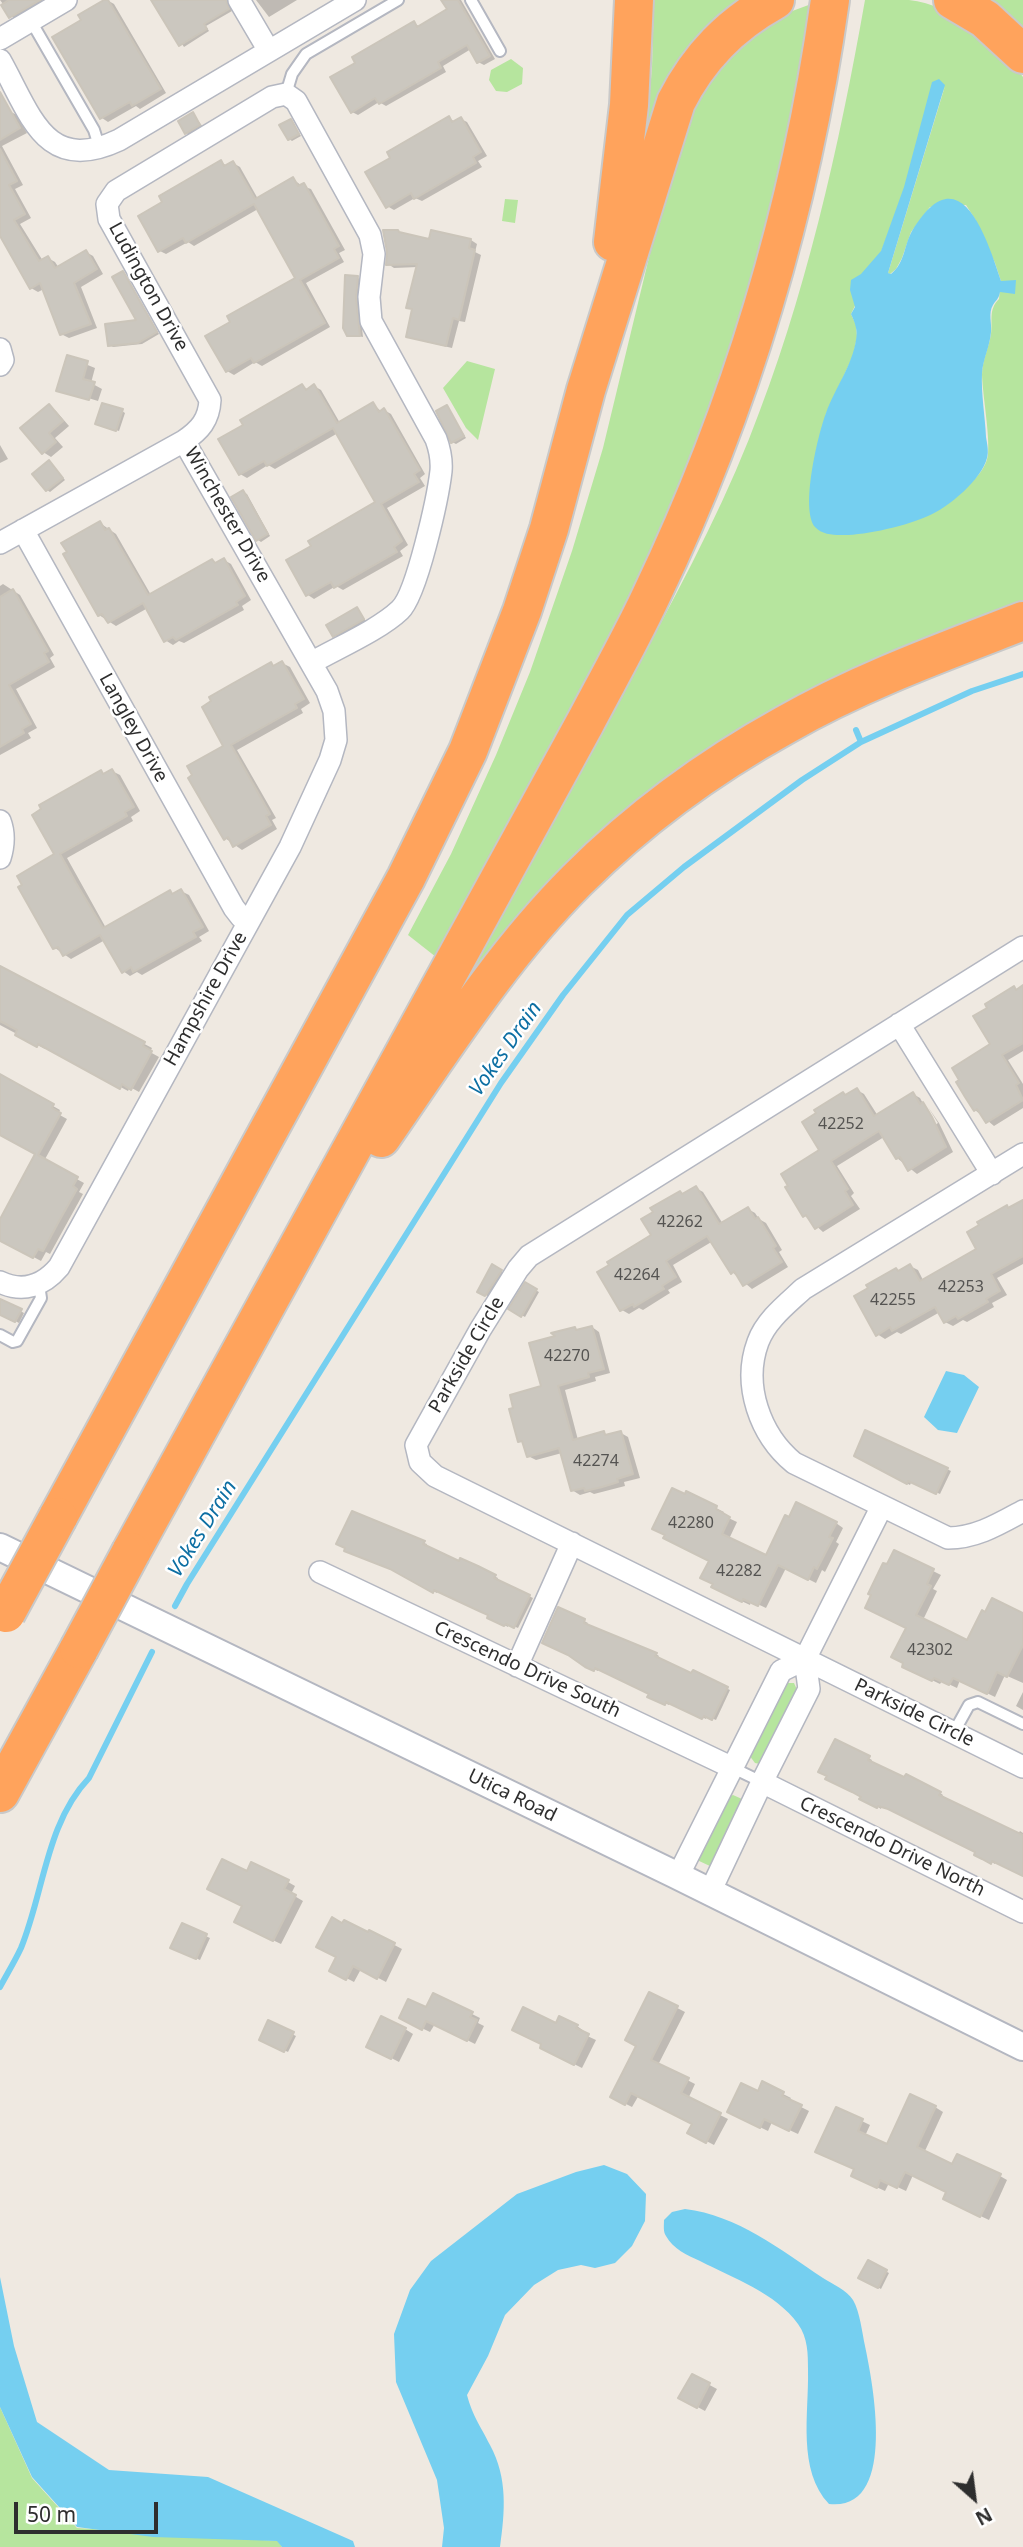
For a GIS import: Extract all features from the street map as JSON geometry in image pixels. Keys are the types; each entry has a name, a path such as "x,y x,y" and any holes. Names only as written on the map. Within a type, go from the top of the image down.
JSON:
{"highway":[{"path":"586,390 609,270 620,192 629,105 634,0"},
{"path":"3,1619 336,1008 440,811 492,692 522,611 549,529 586,390 676,102 691,74 710,49 742,19 775,0"},
{"path":"0,1793 342,1163 585,723 651,597 709,463 761,315 797,182 830,0"},
{"path":"953,0 985,19 1023,54"},
{"path":"272,1296 497,972 548,911 604,855 674,797 785,725 885,676 1023,621"}],"street":[{"path":"0,39 66,0"},
{"path":"239,0 269,51"},
{"path":"0,61 31,115 52,143 68,151 100,149 355,0"},
{"path":"286,94 296,101 370,235 374,254 369,297 371,321 436,439 442,458 420,562 402,608 388,619 311,663"},
{"name":"Ludington Drive","path":"184,441 202,427 211,400 109,219 107,204 117,191 272,97 286,94"},
{"name":"Winchester Drive","path":"0,543 184,441 311,663"},
{"name":"Langley Drive","path":"23,530 234,908 241,917 249,921"},
{"name":"Hampshire Drive","path":"39,1285 59,1268 290,847 330,760 336,740 334,711 327,691 311,663"},
{"path":"0,821 4,840 0,858"},
{"name":"Parkside Circle","path":"1023,947 539,1248 518,1269 420,1436 416,1452 420,1462 435,1476 1023,1767"},
{"path":"899,1024 992,1174"},
{"path":"1019,1517 964,1538 948,1538 794,1463 781,1452 768,1434 755,1405 752,1367 758,1340 775,1316 803,1289 1022,1157"},
{"path":"0,1282 16,1287 39,1285"},
{"path":"710,1892 809,1689 805,1659 882,1506"},
{"path":"517,1666 572,1544"},
{"name":"Utica Road","path":"0,1548 678,1876 1023,2047"},
{"name":"Crescendo Drive South","path":"320,1572 733,1768"},
{"path":"678,1876 781,1671 805,1659"},
{"name":"Crescendo Drive North","path":"762,1782 1023,1912"}],"lane":[{"path":"286,94 292,74 306,54 398,0"},
{"path":"471,0 499,51"},
{"path":"31,21 94,130 100,149"},
{"path":"0,1335 12,1342 17,1340 41,1298 39,1285"},
{"path":"954,1732 969,1705 978,1702 1023,1724"},
{"path":"733,1768 762,1782"}],"green space":[{"path":"654,0 745,0 645,150 652,67"},
{"path":"865,0 909,0 942,9 987,38 1001,50 1023,77 1023,604 816,694 453,1001 660,624 736,471 769,386 803,278 832,167","holes":["945,86 888,273 896,269 911,232 930,207 966,205 975,219 1001,281 999,299 992,311 991,334 982,370 988,455 974,480 954,498 925,516 877,530 842,535 816,451 826,414 853,356 857,337 851,314 881,252"]},
{"path":"984,0 1023,0 1023,31"},
{"path":"814,3 803,80 750,300 685,477 600,657 436,957 408,935 451,854 496,755 530,672 572,551 603,448 673,158 707,76 776,17"},
{"path":"511,59 523,68 522,84 507,92 496,91 489,80 491,70"},
{"path":"505,199 518,200 515,223 502,221"},
{"path":"467,361 495,369 478,440 466,428 443,388"},
{"path":"794,1683 798,1692 760,1764 755,1763 749,1755 783,1685"},
{"path":"733,1795 742,1799 743,1805 712,1867 697,1860 728,1797"},
{"path":"0,2407 32,2478 77,2528 278,2541 282,2547 0,2547"}],"water":[{"path":"939,79 945,85 888,273 891,274 899,265 912,231 929,209 944,199 957,200 979,224 1001,281 1016,280 1015,294 1000,292 991,311 990,337 982,373 987,458 978,475 963,492 945,507 928,516 872,532 827,534 815,527 811,518 810,489 823,423 851,359 856,340 851,314 855,307 850,290 851,280 861,274 881,251 904,187 932,82"},
{"path":"946,1371 964,1375 979,1387 957,1433 938,1430 924,1417"},
{"path":"604,2165 627,2174 646,2194 645,2221 632,2246 615,2263 595,2268 581,2265 558,2270 534,2285 505,2315 488,2356 467,2395 500,2470 504,2508 500,2547 442,2547 444,2528 437,2480 396,2382 394,2334 410,2290 431,2261 517,2194 576,2172"},
{"path":"685,2209 723,2218 758,2235 843,2290 853,2300 860,2322 872,2388 876,2442 873,2468 865,2488 851,2501 829,2504 812,2475 807,2441 807,2352 801,2329 789,2313 766,2295 672,2245 665,2234 664,2220 672,2212"},
{"path":"0,2277 14,2346 37,2422 109,2470 208,2477 353,2541 355,2547 282,2547 277,2541 153,2537 77,2527 32,2477 0,2407"}],"building":[{"path":"9,0 40,0 9,18 1,5"},
{"path":"108,0 161,89 132,106 130,102 100,119 52,37 81,20 78,15"},
{"path":"151,0 226,0 229,9 204,24 207,29 179,46"},
{"path":"441,0 458,0 490,56 477,63 467,45 438,62 441,68 379,104 375,98 351,113 330,77 355,63 352,57 414,21 417,27 447,9"},
{"path":"0,92 20,128 0,140"},
{"path":"193,112 200,125 185,134 178,121"},
{"path":"449,116 452,122 461,117 481,152 473,157 476,163 414,199 411,193 386,208 365,172 390,158 387,152"},
{"path":"291,119 299,134 288,140 279,125"},
{"path":"0,149 17,181 9,185 25,214 14,220 39,261 48,256 55,268 86,250 97,269 74,283 91,324 60,335 40,283 30,289 0,236"},
{"path":"221,160 224,166 233,161 255,199 293,177 298,186 304,183 339,246 334,249 339,258 300,280 325,323 254,363 251,358 226,372 205,336 230,322 227,316 295,278 254,204 186,243 183,238 158,252 138,216 162,202 159,196"},
{"path":"383,230 398,230 429,239 431,230 471,239 469,248 475,250 459,320 453,318 446,346 406,337 412,309 406,308 417,264 386,265 387,252"},
{"path":"123,271 157,332 138,343 108,346 105,324 136,320 112,277"},
{"path":"345,275 358,276 356,298 360,336 347,336 343,328"},
{"path":"67,355 88,361 83,379 95,382 89,400 56,391"},
{"path":"302,384 306,390 314,384 337,423 373,402 379,412 384,408 420,470 414,474 419,482 381,504 402,541 394,547 397,552 334,588 331,582 306,596 286,560 311,546 308,541 375,502 333,428 267,466 264,461 239,475 218,439 243,425 240,420"},
{"path":"102,403 123,409 116,431 95,424"},
{"path":"49,404 63,421 49,433 56,442 42,454 20,428"},
{"path":"447,405 464,436 451,443 436,411"},
{"path":"49,460 63,478 46,491 32,474"},
{"path":"243,490 268,534 256,541 231,497"},
{"path":"100,521 105,530 109,528 148,595 212,559 215,563 224,558 245,596 236,602 238,605 176,640 173,637 164,642 143,603 108,623 102,614 98,616 63,554 67,552 61,543"},
{"path":"13,589 48,651 44,653 49,662 9,685 31,724 22,729 24,733 0,747 0,597"},
{"path":"357,607 364,619 333,637 326,625"},
{"path":"282,661 304,699 295,704 297,708 231,745 270,814 266,816 271,825 233,847 228,837 224,840 188,778 192,775 187,766 223,746 202,707 211,701 209,697 271,662 273,666"},
{"path":"112,769 134,807 125,812 127,816 60,854 76,883 103,928 170,890 172,894 181,889 203,927 193,932 196,937 133,972 131,967 122,973 100,935 63,956 58,947 53,949 18,887 22,885 17,876 54,854 32,815 41,809 39,805 101,770 103,774"},
{"path":"0,966 145,1042 143,1046 152,1051 131,1090 122,1084 120,1089 38,1044 37,1047 15,1035 17,1030 0,1021"},
{"path":"1023,985 1023,1043 1002,1055 1019,1083 1016,1085 1023,1100 986,1123 965,1097 952,1068 990,1044 973,1016 987,1008 985,1004 1014,986 1016,990"},
{"path":"0,1074 54,1104 52,1108 61,1113 38,1155 78,1177 73,1186 77,1189 43,1251 38,1249 33,1258 0,1241 0,1219 35,1154 0,1135"},
{"path":"857,1088 874,1116 913,1092 932,1117 946,1147 908,1171 900,1157 896,1159 879,1131 831,1161 848,1189 845,1191 853,1205 815,1229 806,1215 803,1217 785,1187 788,1186 781,1174 819,1150 802,1122 816,1113 814,1110 843,1092 845,1095"},
{"path":"696,1186 719,1224 748,1207 755,1219 758,1217 776,1246 773,1248 782,1262 743,1286 734,1271 731,1274 707,1236 666,1261 676,1277 662,1286 664,1289 634,1307 633,1304 620,1311 597,1272 609,1265 607,1262 651,1235 641,1219 653,1212 650,1208 680,1191 682,1194"},
{"path":"1023,1200 1023,1256 991,1274 1000,1291 986,1299 988,1302 958,1319 956,1316 944,1323 935,1307 892,1331 890,1327 876,1336 854,1296 868,1288 866,1285 896,1268 898,1271 910,1264 920,1281 976,1249 967,1232 979,1225 977,1222 1007,1205 1008,1208"},
{"path":"492,1264 502,1270 485,1296 477,1292"},
{"path":"525,1282 537,1289 521,1317 508,1309"},
{"path":"0,1299 22,1309 15,1322 0,1315"},
{"path":"592,1326 604,1369 588,1373 589,1377 558,1386 573,1440 604,1431 605,1435 621,1431 633,1474 602,1487 571,1491 559,1448 527,1457 522,1441 518,1442 509,1409 513,1408 510,1395 541,1386 529,1343 555,1336 551,1333"},
{"path":"865,1430 948,1468 936,1494 908,1481 907,1484 854,1456"},
{"path":"672,1488 685,1494 686,1491 717,1506 716,1509 730,1517 722,1534 766,1555 785,1515 789,1517 796,1502 837,1522 829,1537 833,1538 817,1569 814,1567 808,1580 778,1565 758,1606 743,1599 742,1602 711,1587 713,1584 700,1578 709,1561 663,1538 665,1535 652,1529"},
{"path":"352,1511 425,1541 423,1544 459,1561 460,1558 478,1566 496,1575 494,1578 530,1595 514,1628 487,1618 488,1615 434,1590 433,1593 390,1569 344,1551 345,1548 336,1544"},
{"path":"894,1550 934,1569 927,1584 931,1586 916,1615 967,1640 982,1610 985,1612 992,1598 1023,1613 1023,1645 1007,1677 997,1672 987,1694 953,1678 949,1685 934,1678 932,1681 902,1667 903,1663 891,1657 906,1628 865,1608 871,1595 868,1594 883,1563 887,1564"},
{"path":"558,1607 585,1619 584,1623 657,1653 655,1656 691,1673 693,1670 728,1687 712,1720 704,1716 702,1719 666,1702 665,1705 647,1697 649,1694 595,1668 594,1671 585,1667 568,1655 542,1643"},
{"path":"835,1739 870,1756 868,1760 904,1777 906,1774 941,1792 939,1795 1023,1835 1023,1876 992,1861 991,1864 974,1855 975,1852 888,1809 877,1808 825,1779 827,1776 818,1772"},
{"path":"222,1859 247,1871 251,1862 289,1880 284,1889 296,1895 273,1941 234,1922 242,1906 207,1889"},
{"path":"332,1917 395,1943 377,1979 353,1966 346,1980 329,1971 336,1957 316,1947"},
{"path":"182,1923 207,1934 196,1959 170,1948"},
{"path":"649,1992 678,2006 651,2060 689,2078 681,2093 721,2113 706,2143 687,2133 692,2124 631,2093 625,2105 610,2097 636,2046 625,2040"},
{"path":"433,1993 473,2012 470,2017 477,2020 467,2041 426,2021 422,2030 399,2018 408,1999 426,2007"},
{"path":"523,2007 556,2023 559,2016 589,2034 574,2065 512,2030"},
{"path":"381,2016 406,2028 391,2059 366,2047"},
{"path":"268,2020 294,2032 284,2052 259,2040"},
{"path":"762,2081 784,2092 782,2096 802,2105 789,2131 764,2119 760,2128 727,2112 741,2083 758,2091"},
{"path":"910,2094 936,2106 917,2147 952,2164 957,2154 1001,2174 980,2217 943,2199 946,2192 905,2172 897,2188 880,2180 877,2188 851,2176 854,2169 815,2152 836,2107 863,2119 858,2131 887,2144"},
{"path":"868,2260 887,2270 878,2288 858,2278"},
{"path":"692,2374 710,2383 697,2408 678,2398"}],"waterway":[{"name":"Vokes Drain","path":"175,1606 501,1083 563,995 627,915 684,867 802,780 861,742 972,691 1023,674"},
{"path":"856,730 861,742"},
{"name":"Vokes Drain","path":"0,1987 21,1948 63,1816 89,1778 152,1652"}]}
